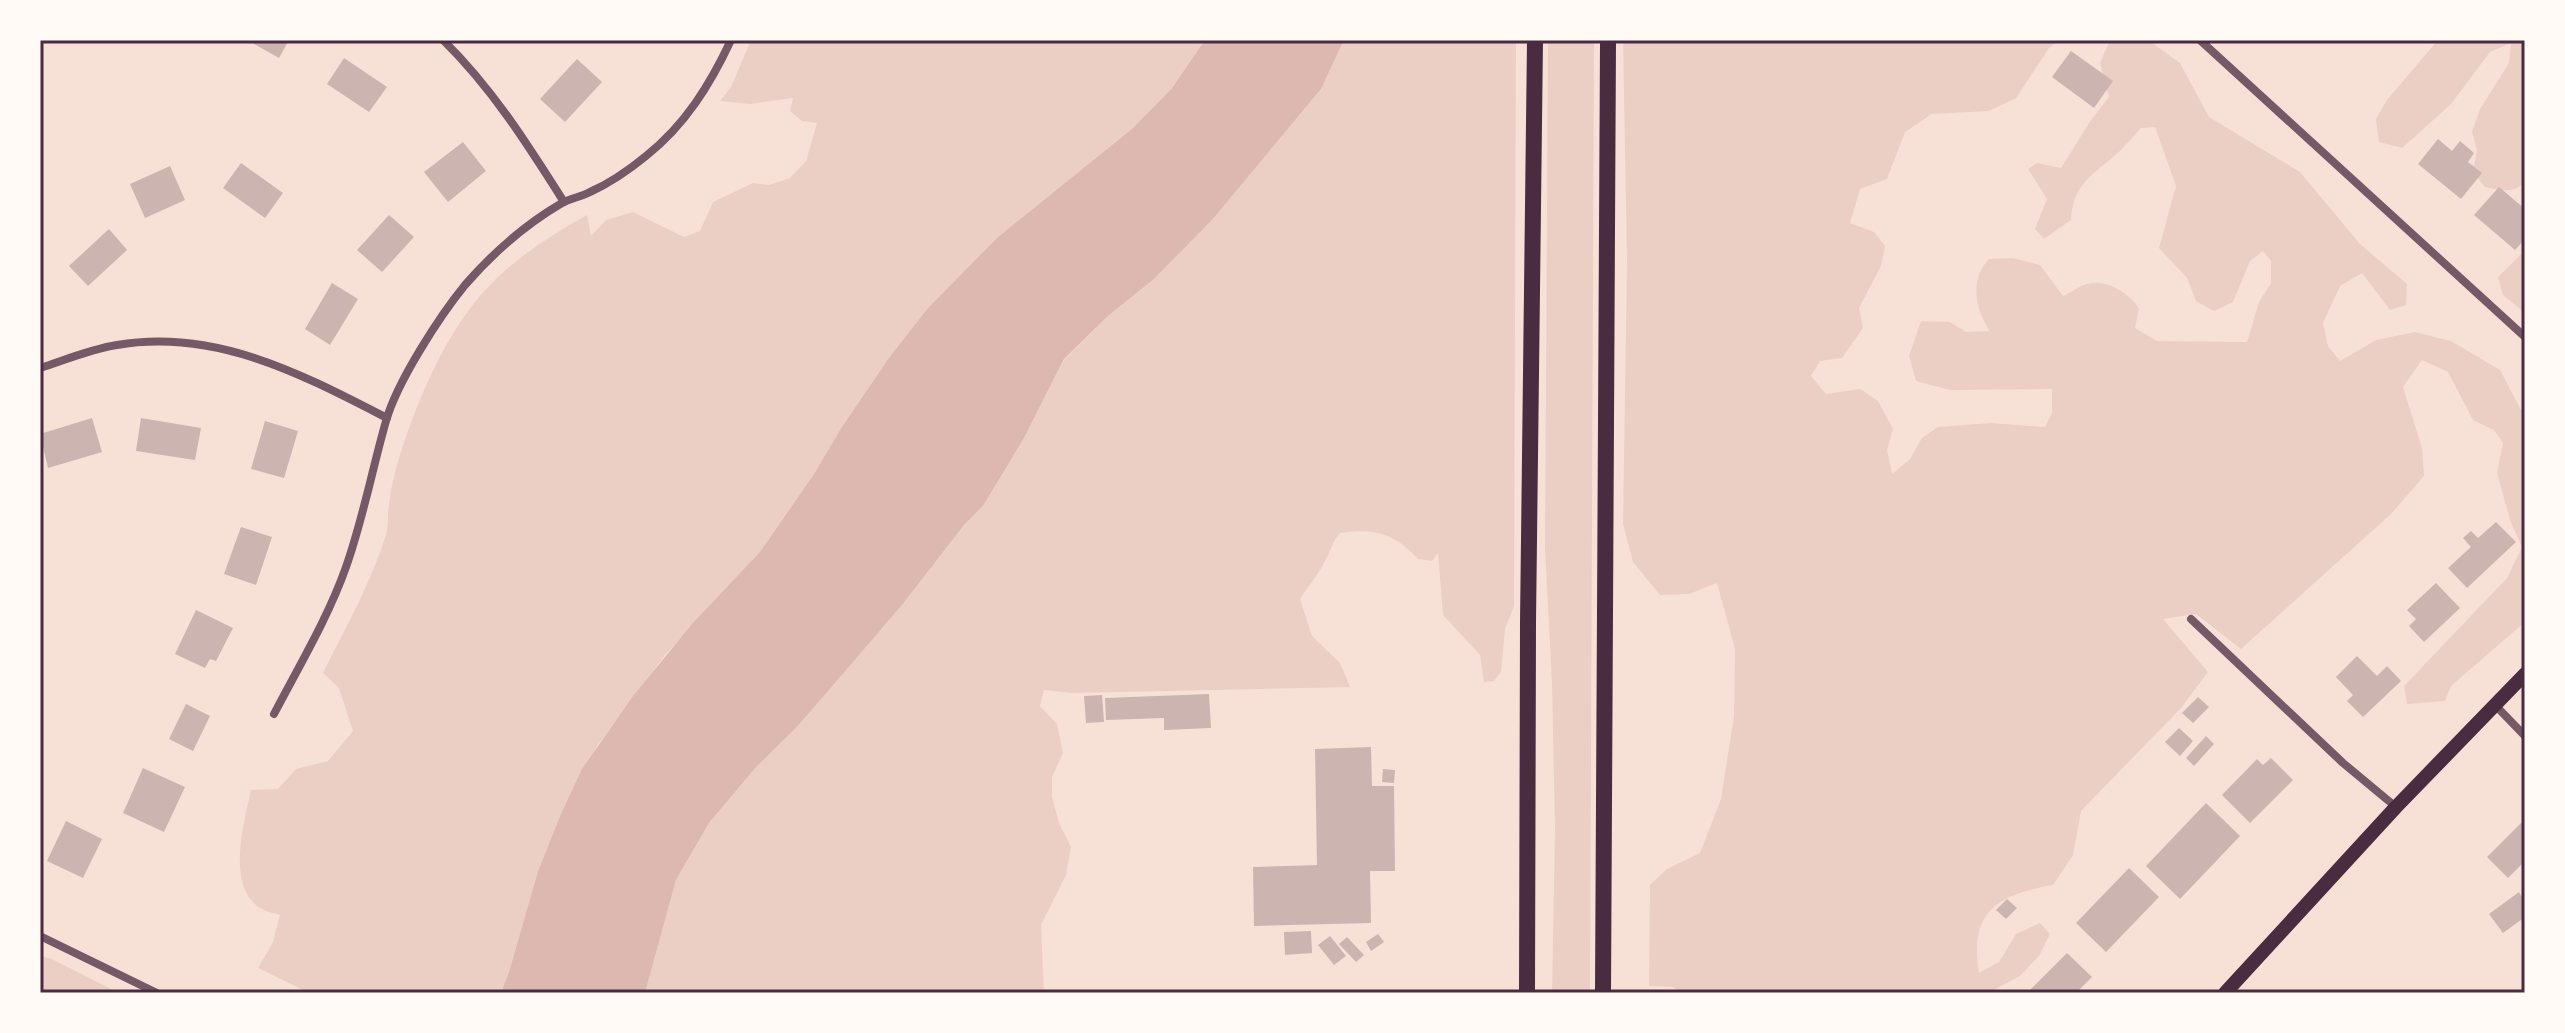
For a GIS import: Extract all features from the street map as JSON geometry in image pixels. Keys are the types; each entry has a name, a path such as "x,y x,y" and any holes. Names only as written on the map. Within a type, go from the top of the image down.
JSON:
{"highway":[{"path":"1527,993 1535,40"},
{"path":"1603,993 1608,40"}],"main road":[{"path":"2225,993 2396,807 2525,674"}],"street":[{"path":"443,40 501,107 564,202"},
{"path":"274,714 325,618 345,570 361,522 387,418 412,366 465,286 516,237 564,202 614,179 671,135 703,93 731,40"},
{"path":"2201,41 2525,337"},
{"path":"40,368 118,345 153,342 193,344 234,351 277,364 387,418"},
{"path":"2191,619 2343,763 2396,807"},
{"path":"2495,705 2525,736"},
{"path":"40,936 157,993"}],"shaded area":[{"path":"751,40 1205,40 1172,88 1133,128 998,237 928,308 875,379 760,552 665,655 597,746 560,816 538,871 501,993 309,993 258,968 273,942 280,915 262,909 251,900 240,871 242,837 251,790 278,789 296,769 328,761 353,731 339,688 323,673 380,553 403,446 432,372 458,325 489,286 535,247 587,215 591,236 606,220 633,212 684,237 700,231 713,202 753,183 769,185 790,178 806,161 817,123 802,121 790,111 793,98 750,104 720,101 731,87"},
{"path":"1205,40 1344,40 1321,89 1212,220 1154,279 1108,316 1064,359 1024,438 983,506 964,525 842,675 709,823 676,880 645,993 501,993 538,871 560,816 582,769 633,696 692,624 760,552 889,358 928,308 998,237 1133,128 1172,88"},
{"path":"1344,40 1516,40 1514,606 1505,629 1501,672 1494,681 1484,682 1480,655 1443,615 1438,553 1432,561 1418,559 1400,543 1383,534 1363,531 1340,533 1320,571 1300,599 1312,636 1340,663 1350,687 1071,693 1044,690 1040,706 1057,724 1063,753 1052,777 1052,797 1059,823 1071,847 1066,875 1041,925 1044,993 645,993 676,880 709,823 842,675 964,525 983,506 1024,438 1064,360 1108,316 1154,279 1212,220 1321,89"},
{"path":"1548,40 1594,40 1590,993 1552,993 1555,829 1545,549"},
{"path":"1623,40 2059,40 2049,48 2016,98 1989,111 1932,114 1905,132 1887,179 1860,189 1850,223 1874,232 1885,246 1881,266 1859,308 1863,328 1842,358 1820,361 1811,376 1826,394 1860,389 1878,401 1893,429 1887,450 1892,474 1910,459 1922,438 1938,427 1991,423 2045,427 2052,413 2052,389 1950,390 1916,381 1909,356 1921,321 1950,322 1966,332 1990,331 1976,295 1979,276 1989,259 2013,258 2040,265 2063,296 2094,283 2116,288 2139,308 2135,328 2157,341 2247,342 2259,302 2271,283 2271,261 2263,251 2250,261 2233,302 2214,311 2196,301 2187,278 2159,248 2176,186 2155,127 2141,128 2086,180 2076,197 2071,220 2044,239 2035,229 2047,199 2028,169 2037,163 2061,168 2109,97 2100,63 2110,40 2148,40 2180,63 2209,117 2300,172 2360,244 2407,284 2406,305 2390,310 2362,273 2340,286 2323,323 2328,346 2340,361 2376,340 2415,332 2451,341 2500,370 2521,410 2525,411 2525,622 2451,686 2445,701 2407,704 2404,686 2507,578 2522,547 2511,523 2497,473 2503,443 2494,430 2473,420 2448,372 2422,360 2403,387 2422,448 2424,476 2391,514 2241,649 2196,614 2163,619 2208,672 2181,708 2081,811 2073,855 2053,885 2016,894 2002,901 1983,921 1978,934 1979,973 1999,962 2016,934 2040,923 2050,934 2039,956 2020,976 1988,993 1680,993 1673,987 1649,986 1650,885 1667,869 1700,853 1721,799 1734,716 1735,649 1717,583 1689,594 1660,595 1633,562 1623,524 1627,262"},
{"path":"2438,40 2525,40 2525,181 2516,188 2485,187 2473,172 2477,150 2472,132 2480,109 2509,63 2511,43 2490,52 2451,104 2402,148 2379,142 2376,119 2387,100"},
{"path":"2525,250 2525,313 2503,295 2498,277"},
{"path":"40,956 52,959 119,993 41,993"}],"building":[{"path":"247,40 289,40 279,58"},
{"path":"2071,51 2113,81 2094,108 2052,77"},
{"path":"344,58 387,87 369,112 327,84"},
{"path":"577,59 602,82 565,122 540,99"},
{"path":"2438,139 2452,151 2460,141 2474,153 2468,162 2482,173 2461,199 2418,164"},
{"path":"463,142 486,171 448,202 424,172"},
{"path":"241,163 283,193 265,218 223,188"},
{"path":"170,166 185,200 145,218 130,184"},
{"path":"2499,187 2525,209 2525,239 2515,250 2474,215"},
{"path":"389,215 414,237 382,272 357,250"},
{"path":"109,229 127,250 88,286 69,266"},
{"path":"332,283 358,299 330,345 305,329"},
{"path":"92,418 102,452 48,468 40,434"},
{"path":"141,418 201,428 195,460 136,451"},
{"path":"265,421 298,431 284,478 251,469"},
{"path":"2496,522 2516,542 2467,588 2448,568 2471,547 2463,538 2471,531 2478,538"},
{"path":"241,527 272,537 256,585 224,574"},
{"path":"2436,583 2460,608 2424,642 2409,626 2416,619 2407,610"},
{"path":"196,610 233,628 216,661 210,659 205,668 175,654"},
{"path":"2357,656 2377,676 2387,666 2401,681 2363,717 2347,701 2353,695 2336,677"},
{"path":"1209,694 1211,728 1164,730 1164,718 1106,720 1105,698"},
{"path":"1102,695 1104,722 1086,723 1084,696"},
{"path":"2198,697 2209,707 2193,723 2182,713"},
{"path":"186,704 210,716 193,751 169,739"},
{"path":"2179,728 2193,741 2180,756 2165,742"},
{"path":"2206,736 2214,744 2194,766 2186,758"},
{"path":"1371,747 1372,786 1394,786 1395,871 1370,871 1371,923 1254,926 1253,867 1317,865 1315,749"},
{"path":"2271,758 2293,780 2250,823 2222,795 2257,759 2263,765"},
{"path":"143,768 185,787 164,832 123,813"},
{"path":"1383,769 1395,770 1394,783 1382,782"},
{"path":"2206,803 2240,836 2180,899 2146,866"},
{"path":"2525,819 2525,861 2508,878 2487,857"},
{"path":"66,821 102,839 83,878 47,861"},
{"path":"2129,868 2159,897 2106,952 2076,923"},
{"path":"2519,892 2525,901 2525,917 2503,933 2489,914"},
{"path":"2007,899 2017,908 2006,919 1996,910"},
{"path":"1311,931 1312,953 1285,955 1284,932"},
{"path":"1378,934 1384,942 1371,951 1366,942"},
{"path":"1330,936 1346,956 1334,965 1318,945"},
{"path":"1347,937 1364,955 1356,962 1339,944"},
{"path":"2067,953 2092,977 2076,993 2027,993"}]}
